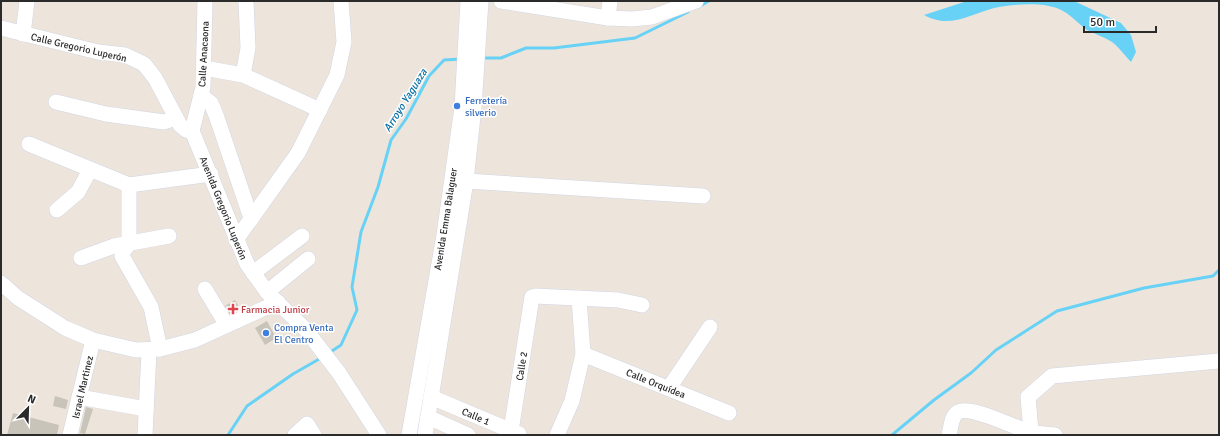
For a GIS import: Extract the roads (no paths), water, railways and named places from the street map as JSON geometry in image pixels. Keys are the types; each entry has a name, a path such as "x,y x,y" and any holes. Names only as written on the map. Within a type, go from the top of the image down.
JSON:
{"street":[{"name":"Calle Anacaona","path":"192,131 201,95 204,68 205,1"},
{"path":"243,75 248,48 246,1"},
{"path":"236,240 298,153 337,75 344,42 340,1"},
{"name":"Avenida Emma Balaguer","path":"468,1 474,20"},
{"name":"Avenida Emma Balaguer","path":"409,435 450,236 466,181 468,107 474,20 481,1"},
{"path":"501,1 543,4 608,18 632,19 652,17 696,1"},
{"path":"608,18 610,1"},
{"path":"23,3 23,34"},
{"name":"Calle Gregorio Luperón","path":"1,28 98,52 125,55 144,64 155,78 176,118 186,130 192,131"},
{"path":"204,68 243,75 320,110"},
{"path":"201,95 211,103 216,114 251,218"},
{"path":"56,102 106,114 164,122 176,118"},
{"name":"Avenida Emma Balaguer","path":"424,435 432,397 450,236 468,107"},
{"name":"Avenida Gregorio Luperón","path":"192,131 236,240 253,273 272,297 306,330 339,373 379,435"},
{"path":"29,144 129,185 210,174"},
{"path":"57,210 78,192 90,170"},
{"path":"466,181 703,196"},
{"path":"129,185 129,244 122,253 122,256 151,307 155,350 146,409 145,435"},
{"path":"81,258 114,246 169,236"},
{"path":"253,273 302,236"},
{"path":"1,283 18,298 65,328 93,340 136,350 155,350 195,340 272,297 308,260"},
{"path":"205,289 226,324"},
{"name":"Calle 2","path":"515,433 530,300 535,296 579,298"},
{"path":"557,435 572,401 583,354 579,298 618,300 642,305"},
{"path":"669,388 710,327"},
{"name":"Israel Martinez","path":"70,435 93,340"},
{"name":"Calle Orquídea","path":"583,354 729,413"},
{"path":"1031,432 1028,397 1052,376 1219,361"},
{"path":"80,397 146,409"},
{"name":"Calle 1","path":"432,397 515,433"},
{"path":"949,435 954,417 958,412 965,411 979,413 1031,432 1055,435"},
{"path":"428,417 468,435"},
{"path":"295,435 308,424 314,435"}],"water":[{"path":"967,1 1074,1 1121,23 1131,35 1136,52 1131,62 1112,42 1087,30 1063,11 1048,6 1029,4 994,8 951,21 933,19 924,15"}],"waterway":[{"name":"Arroyo Yaguaza","path":"700,6 709,1"},
{"name":"Arroyo Yaguaza","path":"482,58 501,58 526,48 554,48 635,38 688,12"},
{"name":"Arroyo Yaguaza","path":"329,353 341,345 357,310 352,287 361,232 378,187 391,140 406,119 429,76 444,60 461,59"},
{"path":"892,435 934,400 971,373 996,350 1057,311 1144,288 1213,276 1219,270"},
{"name":"Arroyo Yaguaza","path":"228,435 247,406 293,374 321,358"}],"place":[{"name":"Ferretería silverio","path":"457,106"},
{"name":"Farmacia Junior","path":"233,309"},
{"name":"Compra Venta El Centro","path":"266,333"}]}
